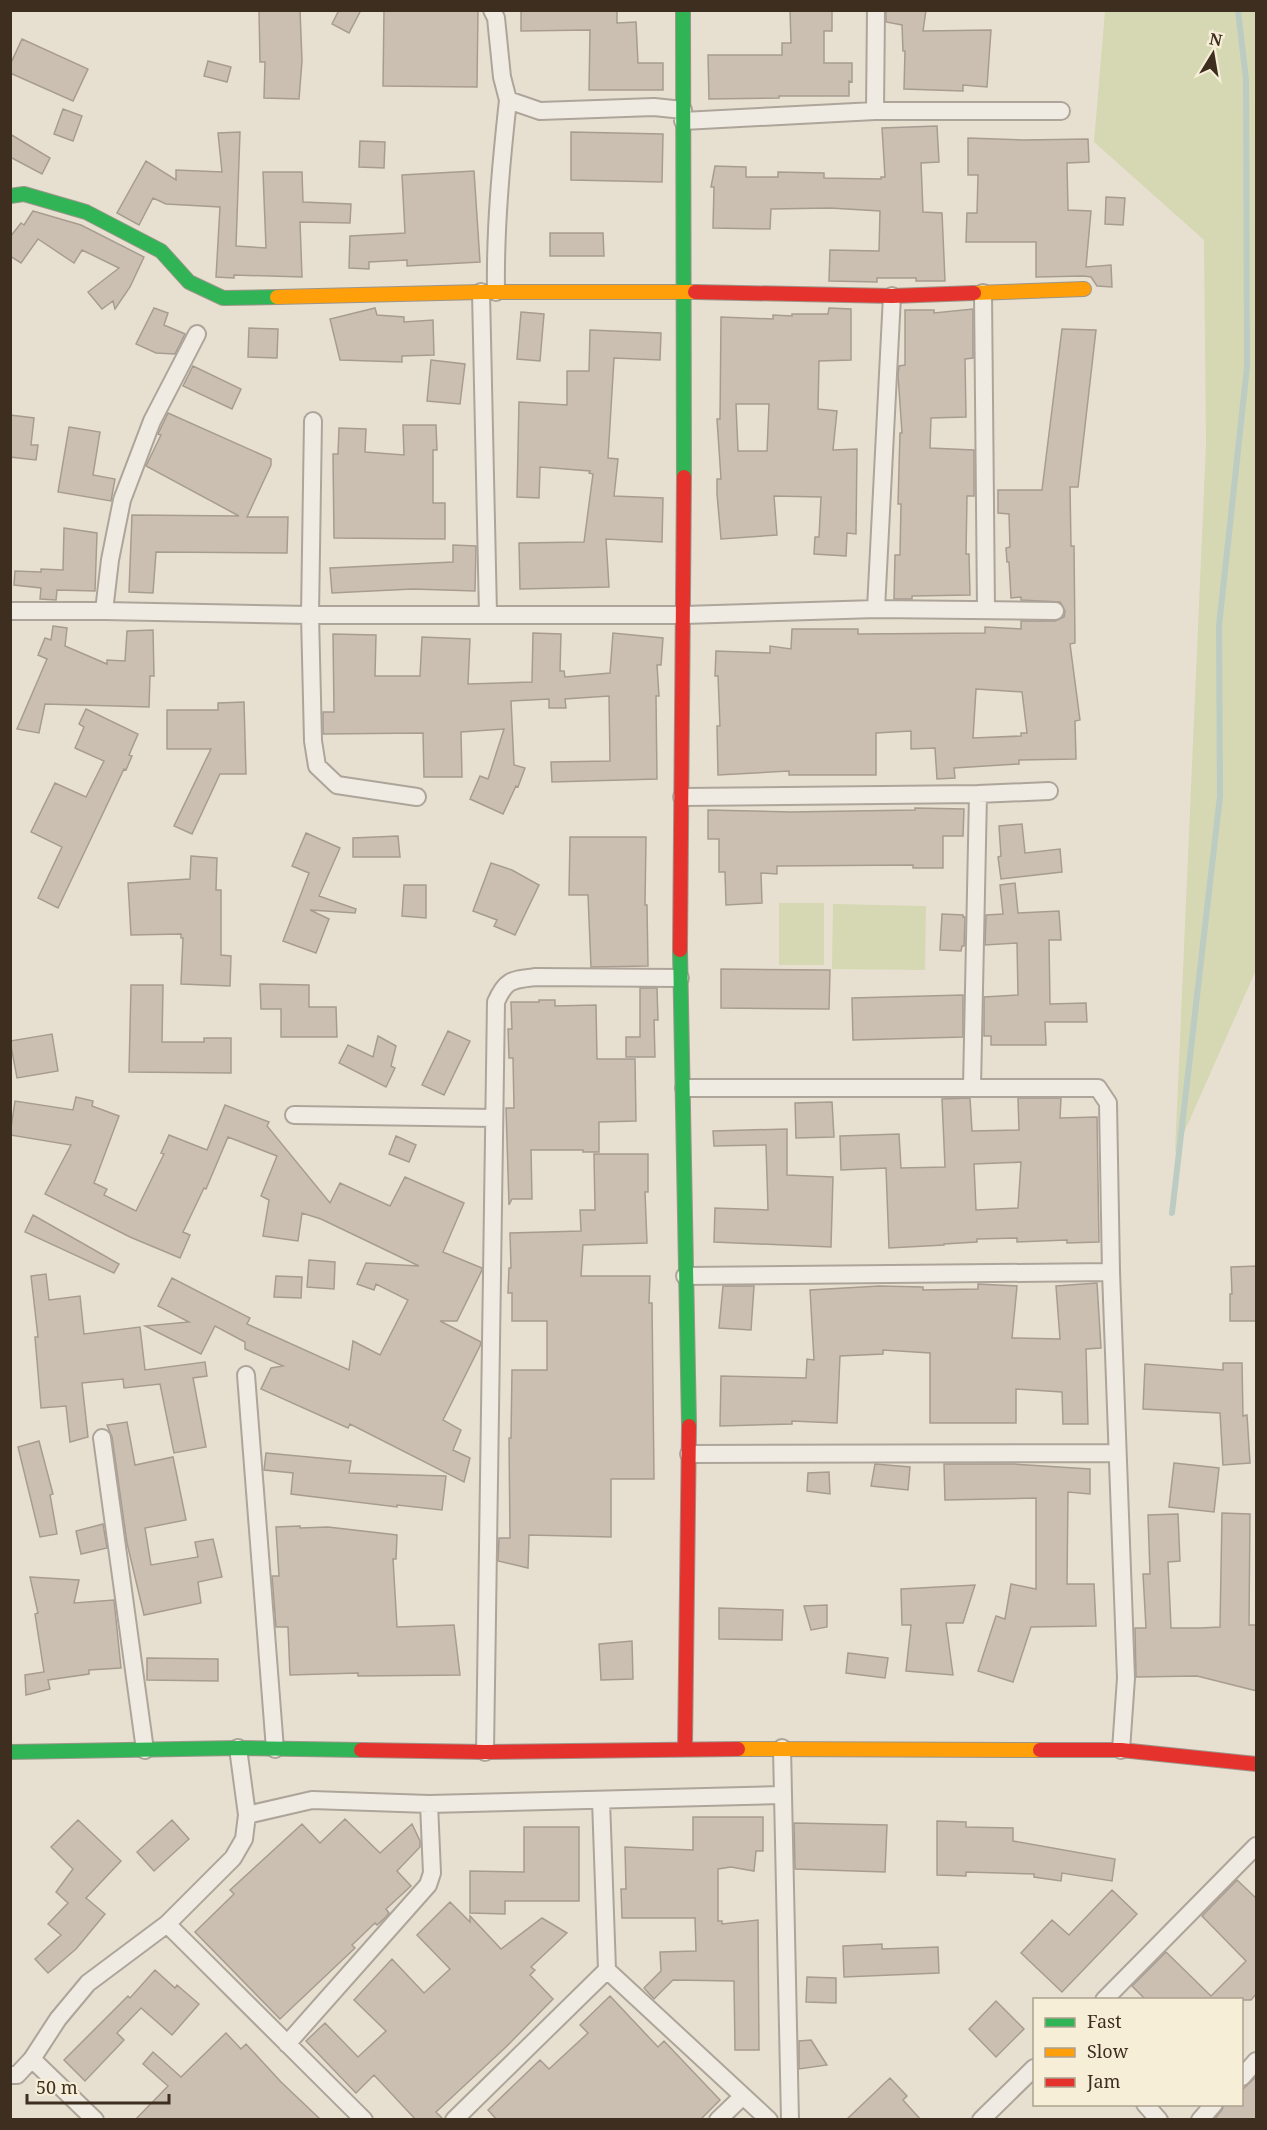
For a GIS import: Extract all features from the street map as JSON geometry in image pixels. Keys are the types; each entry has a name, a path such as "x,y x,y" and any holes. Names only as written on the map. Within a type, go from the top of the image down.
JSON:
{"street":[{"path":"488,614 489,292 508,100 502,77 496,18 492,10"},
{"path":"683,10 684,615 680,978 684,1088 689,1454 684,1748"},
{"path":"875,111 876,10"},
{"path":"508,100 540,111 654,107 683,115 875,111 1061,111"},
{"path":"10,196 24,194 87,212 161,252 189,282 223,298 489,292 684,292 892,296 1084,289"},
{"path":"984,293 986,610"},
{"path":"876,609 892,296"},
{"path":"104,610 110,560 122,500 152,421 196,334"},
{"path":"313,421 310,615 313,741 317,766 337,785 417,797"},
{"path":"10,611 104,610 310,615 684,615 876,609 1054,611"},
{"path":"682,797 978,794 1049,791"},
{"path":"972,1087 978,794"},
{"path":"485,1752 496,1002 503,987 516,979 536,977 680,978"},
{"path":"684,1088 1098,1089 1108,1103 1111,1272 1126,1678 1122,1750"},
{"path":"294,1115 494,1119"},
{"path":"685,1276 1111,1272"},
{"path":"246,1375 275,1749"},
{"path":"102,1438 145,1750"},
{"path":"689,1454 1118,1453"},
{"path":"10,2076 17,2075 32,2059 58,2019 88,1983 167,1924 233,1858 244,1839 247,1815 238,1748"},
{"path":"10,1752 238,1748 485,1752 684,1748 1122,1750 1257,1764"},
{"path":"782,1748 790,2120"},
{"path":"247,1815 312,1800 429,1804 782,1795"},
{"path":"602,1800 607,1970 769,2120"},
{"path":"287,2044 428,1886 432,1872 429,1804"},
{"path":"1106,1998 1257,1846"},
{"path":"167,1924 364,2120"},
{"path":"454,2120 607,1970"},
{"path":"32,2059 95,2120"},
{"path":"1243,2076 1257,2061"},
{"path":"981,2120 1033,2070"},
{"path":"718,2120 743,2096"},
{"path":"1147,2106 1159,2120"},
{"path":"1200,2120 1212,2106"}],"green space":[{"path":"1105,11 1256,11 1256,970 1175,1153 1206,445 1204,240 1094,142"},
{"path":"779,903 824,903 824,965 779,965"},
{"path":"833,904 926,906 925,970 832,969"}],"building":[{"path":"259,10 300,10 302,61 299,99 264,98 265,62 260,62"},
{"path":"339,10 361,10 349,33 332,24"},
{"path":"384,10 478,10 477,87 383,86"},
{"path":"521,10 617,10 617,23 636,22 638,63 663,63 663,90 589,90 590,30 521,31"},
{"path":"790,10 832,10 832,31 824,31 824,63 852,63 849,96 709,99 708,55 782,55 782,43 791,43"},
{"path":"886,10 926,10 923,31 991,30 987,87 963,85 963,91 904,89 905,51 903,51 902,25 886,22"},
{"path":"22,39 88,69 73,101 10,73 10,65"},
{"path":"208,61 231,67 227,82 204,76"},
{"path":"63,109 82,116 73,141 54,134"},
{"path":"937,126 939,162 921,163 923,212 942,213 945,281 877,278 877,282 829,281 830,250 879,251 880,211 830,208 771,209 770,229 713,228 714,187 711,187 715,166 746,167 746,177 778,177 778,172 824,173 824,178 881,179 885,177 882,128"},
{"path":"240,132 236,246 266,248 263,172 302,172 303,202 351,204 350,223 300,222 302,277 234,275 234,278 216,277 220,207 166,204 153,198 139,225 117,213 146,161 176,180 176,170 222,172 218,133"},
{"path":"571,132 663,134 662,182 571,180"},
{"path":"10,134 50,158 42,174 10,157"},
{"path":"968,138 1088,139 1089,162 1067,163 1068,210 1091,211 1086,267 1111,265 1112,287 1097,286 1091,277 1084,276 1036,277 1036,242 966,242 967,213 977,213 978,175 968,175"},
{"path":"360,141 385,142 384,168 359,167"},
{"path":"474,171 480,262 407,266 407,260 369,262 369,269 349,268 350,236 405,233 402,175"},
{"path":"1106,197 1125,198 1123,225 1105,224"},
{"path":"33,211 81,225 144,257 130,287 115,309 113,301 102,309 88,292 119,268 82,250 74,263 38,239 21,263 10,256 10,237 21,223 24,225"},
{"path":"550,233 603,233 604,256 550,256"},
{"path":"154,308 168,313 164,325 185,334 175,354 156,353 136,344"},
{"path":"375,308 377,315 404,317 404,322 433,320 434,355 402,356 402,362 340,360 330,319"},
{"path":"829,308 851,309 851,360 819,361 818,409 837,411 833,450 857,449 856,534 847,533 846,556 814,554 815,537 819,537 821,497 774,496 777,535 721,539 717,494 717,479 721,479 717,419 720,419 721,317 773,319 773,315 828,314","holes":["736,404 769,404 767,451 738,451"]},
{"path":"973,309 973,358 965,359 966,417 931,418 930,448 974,450 974,496 967,496 966,554 969,554 970,595 912,596 912,599 894,599 895,555 900,555 901,504 898,504 900,433 902,433 898,375 899,366 905,365 905,310 934,310 934,313"},
{"path":"521,312 544,314 540,361 517,359"},
{"path":"249,328 278,329 277,358 248,357"},
{"path":"1062,329 1096,330 1078,487 1070,487 1071,546 1074,546 1075,643 1070,644 1080,720 1075,721 1076,759 1019,760 1019,764 954,768 955,778 937,779 935,748 911,749 911,731 876,733 876,775 789,775 789,771 718,775 717,726 720,726 718,676 715,676 716,651 770,653 770,646 791,649 792,629 858,629 858,634 985,633 985,627 1021,629 1021,621 1055,621 1064,617 1065,611 1060,602 1021,600 1021,597 1011,598 1006,548 1010,547 1009,514 998,513 998,490 1042,490","holes":["976,689 1022,692 1027,733 1021,733 1021,736 973,738"]},
{"path":"590,330 661,333 660,360 614,358 608,458 618,459 614,496 663,498 662,542 606,539 609,587 520,589 519,543 584,542 593,474 589,473 590,471 540,467 539,498 517,497 519,402 567,405 567,371 589,371"},
{"path":"431,360 465,364 460,404 427,401"},
{"path":"193,366 241,389 232,409 183,386"},
{"path":"168,413 271,459 271,465 247,517 288,517 287,553 156,552 153,593 129,592 132,515 239,516 146,466 161,435 158,434"},
{"path":"10,415 34,418 31,445 38,445 36,460 10,457"},
{"path":"403,425 436,425 437,450 433,450 433,503 445,503 445,539 334,538 333,454 338,454 339,428 366,429 365,452 404,455"},
{"path":"69,427 100,432 93,475 115,479 111,501 58,492"},
{"path":"64,528 97,533 95,591 57,590 56,600 40,599 41,588 14,585 15,571 63,570"},
{"path":"453,545 476,546 475,591 413,589 332,593 330,568 453,562"},
{"path":"53,626 67,628 65,646 107,664 107,660 125,661 127,631 153,630 154,676 150,676 149,707 45,704 39,733 17,729 47,659 38,655 45,638 51,640"},
{"path":"533,633 561,634 560,671 564,671 565,677 610,673 613,633 663,638 661,665 657,665 659,696 656,696 657,779 552,782 551,762 610,761 609,696 565,699 566,708 549,708 549,699 511,701 514,765 525,768 518,787 516,786 503,814 470,799 480,776 488,779 504,729 461,732 462,777 424,777 423,733 323,734 323,712 334,712 333,634 376,635 375,676 420,676 422,637 470,639 468,684 532,682"},
{"path":"244,702 246,774 220,774 192,834 174,826 211,749 167,749 167,710 218,710 218,703"},
{"path":"86,709 138,734 129,755 132,756 126,770 124,769 58,908 38,898 62,847 31,832 55,783 86,797 104,761 75,748 84,727 79,724"},
{"path":"915,808 964,809 963,836 943,836 943,868 913,868 913,865 777,866 777,874 761,873 762,903 726,905 725,872 719,872 719,839 708,839 708,810 791,812 915,810"},
{"path":"1022,824 1025,853 1060,849 1062,872 1001,879 998,857 1001,856 999,826"},
{"path":"306,833 340,848 319,896 356,909 355,913 310,910 329,919 316,953 283,941 309,873 292,866"},
{"path":"398,836 400,857 353,857 353,838"},
{"path":"570,837 646,837 645,905 647,905 648,966 591,967 588,895 569,895"},
{"path":"191,856 217,858 216,890 221,890 221,955 231,956 230,986 181,984 183,938 181,934 131,935 128,883 190,879"},
{"path":"491,863 512,870 539,885 515,935 494,926 497,920 473,911"},
{"path":"1015,883 1018,913 1059,911 1061,940 1049,940 1050,1004 1086,1003 1087,1022 1045,1022 1046,1045 991,1045 991,1036 984,1036 984,997 1018,995 1017,943 985,945 986,915 1003,914 1000,885"},
{"path":"404,885 426,885 426,918 402,916"},
{"path":"942,914 965,917 964,946 961,951 940,950"},
{"path":"721,969 830,970 829,1009 721,1008"},
{"path":"260,984 309,985 309,1007 336,1007 337,1037 281,1037 281,1009 261,1009"},
{"path":"131,985 163,985 162,1042 204,1042 204,1038 231,1038 231,1073 129,1072"},
{"path":"640,988 657,988 658,1020 654,1020 655,1057 626,1057 626,1037 640,1037"},
{"path":"963,995 963,1037 853,1040 852,998"},
{"path":"539,1000 555,1000 555,1006 596,1005 597,1059 635,1059 636,1121 599,1122 599,1152 531,1150 532,1199 512,1199 509,1205 506,1108 514,1108 513,1058 509,1058 508,1029 512,1029 511,1002 539,1002"},
{"path":"448,1031 470,1041 444,1095 422,1085"},
{"path":"52,1034 58,1071 17,1078 10,1041"},
{"path":"378,1036 396,1046 391,1066 395,1068 386,1087 339,1063 348,1045 373,1057"},
{"path":"76,1097 93,1101 92,1106 119,1116 94,1183 107,1189 104,1195 136,1211 164,1154 161,1153 169,1135 207,1150 225,1105 269,1122 267,1126 330,1203 340,1183 390,1206 405,1177 464,1203 443,1252 482,1268 482,1270 457,1321 440,1321 481,1342 443,1420 461,1430 453,1450 470,1458 464,1482 350,1424 348,1428 261,1389 271,1368 283,1366 245,1349 245,1342 215,1326 201,1354 145,1326 189,1322 158,1306 172,1278 250,1318 247,1324 349,1370 353,1341 380,1355 408,1300 376,1284 374,1290 357,1284 366,1263 419,1266 321,1219 302,1213 298,1241 263,1236 269,1200 261,1196 277,1156 228,1137 206,1189 204,1188 183,1232 190,1235 180,1258 130,1237 45,1194 71,1145 10,1135 15,1101 73,1110"},
{"path":"970,1098 972,1131 1019,1130 1018,1098 1061,1098 1060,1118 1097,1117 1099,1242 1067,1243 1067,1240 1017,1242 1017,1238 977,1239 977,1242 889,1248 886,1168 841,1170 840,1136 899,1134 901,1168 945,1167 942,1099","holes":["1021,1162 1018,1208 976,1210 974,1164"]},
{"path":"832,1102 834,1137 796,1138 795,1103"},
{"path":"787,1129 787,1175 833,1177 831,1247 714,1242 715,1208 768,1210 766,1145 714,1146 713,1131"},
{"path":"396,1136 416,1145 409,1162 389,1154"},
{"path":"594,1154 648,1154 648,1192 645,1192 647,1243 583,1245 581,1276 650,1276 654,1479 611,1479 611,1537 529,1535 528,1568 498,1561 499,1538 510,1538 509,1438 511,1438 512,1370 547,1370 547,1321 512,1321 512,1293 508,1293 509,1268 511,1268 510,1233 581,1231 580,1210 595,1210"},
{"path":"33,1215 119,1264 114,1273 25,1232"},
{"path":"309,1260 335,1262 334,1289 307,1287"},
{"path":"1257,1266 1257,1321 1230,1321 1231,1267"},
{"path":"46,1274 49,1300 80,1296 84,1334 140,1327 145,1370 205,1362 207,1376 193,1378 206,1447 174,1453 160,1384 124,1388 123,1379 82,1383 88,1437 70,1442 66,1406 41,1408 35,1337 38,1337 31,1276"},
{"path":"276,1276 302,1277 301,1298 274,1297"},
{"path":"1097,1283 1101,1348 1086,1349 1088,1424 1063,1424 1062,1392 1016,1389 1016,1423 930,1423 930,1353 883,1350 883,1354 840,1356 837,1423 792,1421 792,1424 720,1426 721,1376 806,1378 807,1359 814,1360 810,1290 879,1286 923,1287 923,1290 978,1289 978,1284 1017,1286 1012,1338 1060,1339 1056,1286"},
{"path":"723,1286 754,1286 751,1330 719,1328"},
{"path":"1223,1363 1242,1363 1243,1416 1247,1415 1250,1463 1223,1465 1220,1413 1143,1409 1145,1364 1223,1370"},
{"path":"127,1422 135,1465 173,1457 186,1520 145,1528 151,1565 198,1557 195,1542 213,1539 222,1577 198,1582 201,1603 144,1615 127,1543 112,1437 107,1425"},
{"path":"39,1441 53,1494 50,1495 57,1534 40,1537 18,1447"},
{"path":"266,1453 351,1461 349,1473 446,1476 442,1510 291,1494 293,1473 264,1470"},
{"path":"1174,1463 1219,1468 1214,1512 1169,1507"},
{"path":"875,1464 910,1467 908,1490 871,1486"},
{"path":"944,1464 1014,1464 1090,1469 1090,1494 1068,1492 1067,1584 1094,1584 1096,1626 1031,1627 1013,1682 978,1671 996,1616 1005,1619 1011,1584 1036,1589 1036,1498 945,1500"},
{"path":"829,1472 830,1494 807,1491 808,1473"},
{"path":"1222,1513 1250,1514 1249,1625 1257,1625 1257,1691 1197,1676 1136,1677 1135,1628 1146,1628 1143,1574 1150,1574 1148,1515 1178,1514 1180,1561 1168,1562 1171,1628 1200,1628 1220,1627"},
{"path":"103,1524 107,1548 81,1554 76,1531"},
{"path":"300,1526 300,1528 328,1527 397,1535 396,1559 393,1559 397,1627 454,1625 460,1675 358,1676 358,1673 290,1675 288,1627 276,1627 272,1576 279,1576 276,1527"},
{"path":"30,1577 79,1580 74,1603 114,1600 121,1668 89,1670 89,1674 48,1680 50,1689 26,1695 25,1675 44,1672 35,1614 38,1613"},
{"path":"975,1585 963,1623 946,1623 953,1675 906,1671 911,1625 902,1625 901,1589"},
{"path":"827,1605 827,1627 811,1630 804,1606"},
{"path":"719,1608 783,1610 782,1640 719,1639"},
{"path":"632,1641 633,1679 601,1680 599,1644"},
{"path":"848,1653 888,1658 885,1678 846,1673"},
{"path":"147,1658 218,1659 218,1681 147,1680"},
{"path":"693,1817 763,1817 763,1851 756,1851 754,1871 731,1867 718,1869 718,1921 722,1921 722,1924 758,1920 759,2050 735,2050 734,1981 673,1980 654,1999 644,1988 661,1971 660,1952 696,1951 695,1918 622,1918 621,1889 626,1889 625,1847 693,1850"},
{"path":"345,1819 380,1853 412,1824 420,1841 420,1847 397,1871 411,1886 386,1909 389,1913 386,1917 377,1925 375,1923 352,1945 355,1948 280,2019 195,1932 234,1894 230,1890 302,1824 320,1843"},
{"path":"78,1820 121,1861 86,1898 105,1914 76,1949 48,1973 35,1959 61,1935 48,1924 68,1903 56,1892 73,1869 51,1847"},
{"path":"172,1820 189,1839 154,1871 137,1852"},
{"path":"937,1821 966,1822 966,1827 1013,1828 1013,1841 1115,1859 1112,1881 1062,1873 1061,1881 1034,1877 1034,1874 966,1872 966,1876 937,1875"},
{"path":"794,1823 887,1825 885,1872 795,1869"},
{"path":"524,1827 579,1827 579,1901 505,1901 505,1914 470,1913 470,1871 524,1872"},
{"path":"1237,1880 1257,1899 1257,1993 1251,2000 1243,2000 1243,1998 1144,1998 1132,1986 1166,1952 1211,1996 1246,1961 1202,1916"},
{"path":"1112,1890 1137,1914 1062,1992 1021,1953 1052,1920 1069,1935"},
{"path":"450,1902 470,1922 470,1916 501,1949 542,1918 567,1933 531,1967 535,1970 530,1975 553,1999 507,2046 436,2112 444,2120 416,2120 374,2075 356,2093 306,2041 325,2023 358,2057 386,2031 354,2000 392,1959 424,1993 450,1969 417,1935"},
{"path":"882,1944 882,1949 938,1947 939,1973 844,1977 843,1946"},
{"path":"155,1970 175,1988 177,1985 199,2004 172,2035 141,2008 117,2033 124,2040 85,2081 64,2060 128,1996 130,1998"},
{"path":"807,1977 836,1978 836,2003 806,2002"},
{"path":"610,1996 658,2047 664,2041 720,2100 700,2120 497,2120 488,2110 540,2060 549,2069 588,2033 580,2025"},
{"path":"996,2001 1024,2029 996,2057 969,2029"},
{"path":"226,2033 241,2049 246,2044 321,2120 135,2120 168,2086 143,2064 153,2052 181,2077"},
{"path":"811,2040 827,2065 799,2069 799,2041"},
{"path":"1257,2076 1257,2120 1214,2120 1223,2106 1243,2106 1243,2089"},
{"path":"890,2078 907,2096 903,2100 921,2120 846,2120"}],"waterway":[{"path":"1172,1213 1220,796 1219,626 1247,367 1246,79 1238,10"}],"traffic: fast":[{"path":"683,10 684,477"},
{"path":"10,196 24,194 86,212 161,251 189,282 223,298 277,297"},
{"path":"680,950 689,1426"},
{"path":"10,1752 238,1748 361,1750"}],"traffic: slow":[{"path":"974,293 1084,289"},
{"path":"277,297 481,292 695,292"},
{"path":"738,1749 1040,1750"}],"traffic: jam":[{"path":"695,292 892,296 974,293"},
{"path":"680,950 684,477"},
{"path":"685,1748 689,1426"},
{"path":"361,1750 485,1752 738,1749"},
{"path":"1040,1750 1121,1750 1256,1764"}]}
